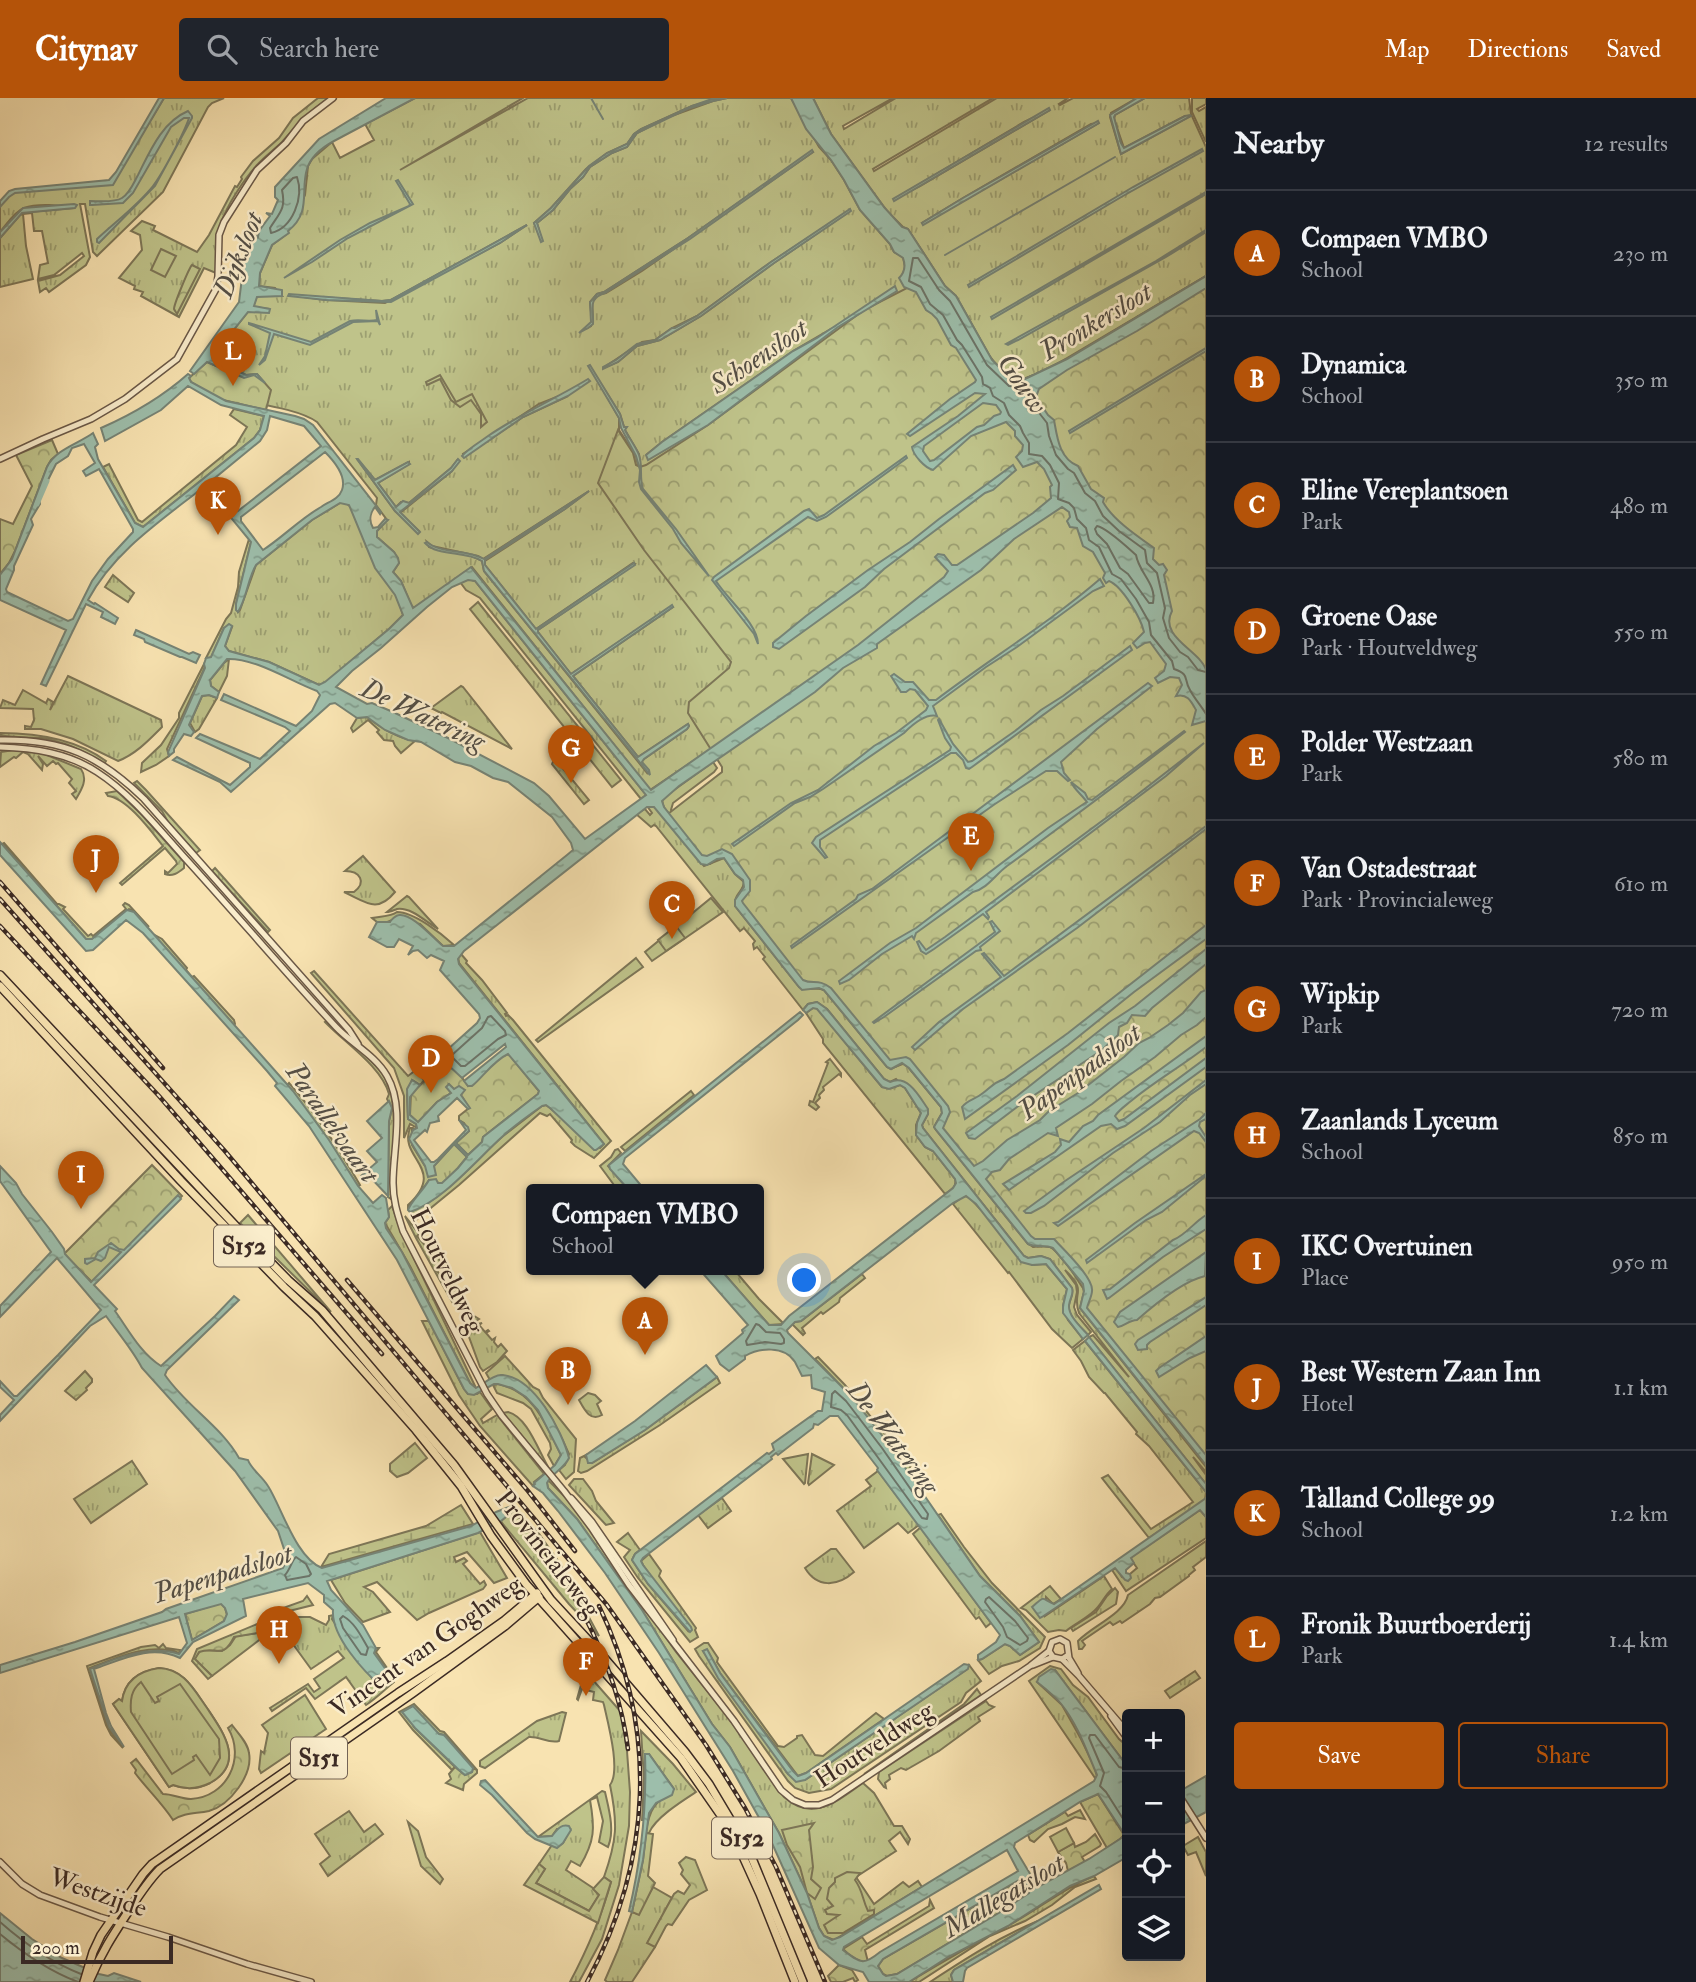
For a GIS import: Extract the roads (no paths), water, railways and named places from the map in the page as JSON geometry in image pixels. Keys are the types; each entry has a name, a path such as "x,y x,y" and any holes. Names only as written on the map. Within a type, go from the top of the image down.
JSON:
{"main road":[{"name":"Provincialeweg","path":"0,975 181,1181 322,1310 454,1465 481,1510 491,1536 536,1597 658,1731 703,1788 741,1853 795,1982"},
{"name":"Provincialeweg","path":"0,986 192,1178 242,1238 423,1439 499,1530 544,1590 671,1735 709,1784 749,1851 803,1982"},
{"path":"187,1197 181,1181 189,1181 192,1178"},
{"path":"315,1317 322,1310"},
{"name":"Vincent van Goghweg","path":"120,1923 148,1883 169,1862 505,1626 544,1590"},
{"name":"Vincent van Goghweg","path":"112,1920 152,1864 536,1597"},
{"name":"S151","path":"89,1982 96,1945 112,1920"},
{"name":"S151","path":"84,1982 94,1960 120,1923"}],"street":[{"path":"0,459 92,419 125,399 175,361 216,289 219,235 224,222 257,170 286,143 303,121 333,98"},
{"name":"Houtveldweg","path":"0,740 47,742 63,746 115,773 144,799 386,1074 397,1102 393,1191 395,1206 403,1231 479,1381 545,1470 564,1491 629,1586 734,1721 781,1790 793,1800 805,1805 818,1805 832,1800 1051,1654"},
{"name":"Houtveldweg","path":"0,747 46,751 77,761 106,779 137,806 201,875 345,1037 361,1048"},
{"path":"106,779 115,773"},
{"path":"292,979 298,974"},
{"path":"1079,1676 1068,1655 1067,1643 1060,1639 1052,1642 1051,1654 1062,1659 1079,1676 1122,1727"},
{"path":"1062,1659 1068,1655"},
{"path":"1109,1713 1122,1732"},
{"path":"1185,1805 1205,1837"},
{"name":"Westzijde","path":"0,1862 22,1884 37,1893 120,1923 274,1973 311,1982"}],"water":[{"path":"159,98 164,98 113,185 15,193 0,207 0,201 9,191 15,189 109,180"},
{"path":"386,98 415,98 330,143 314,156 305,177 300,216 289,233 272,245 260,273 259,286 282,290 282,296 257,297 254,306 270,309 269,313 248,312 212,357 213,360 246,375 257,374 265,383 254,375 244,378 207,362 194,374 190,371 239,302 247,237 254,234 258,237 259,231 270,216 266,213 272,214 278,200 275,197 275,187 319,139"},
{"path":"727,98 687,109 637,133 627,147 590,167 553,210 537,223 543,241 541,242 534,223 589,166 607,153 627,144 634,134 641,129 692,106 712,99"},
{"name":"Gouw","path":"791,98 813,98 831,134 884,207 902,227 908,229 945,286 956,296 992,360 1012,380 1023,380 1067,359 1206,276 1206,288 1067,370 1039,389 1036,397 1054,420 1063,453 1078,466 1091,489 1104,498 1103,502 1113,515 1154,548 1153,559 1159,565 1163,564 1167,570 1164,575 1172,611 1169,620 1171,628 1206,670 1206,721 1192,725 1196,710 1186,697 1176,696 1182,685 1179,678 1170,677 1158,683 1155,678 1164,671 1166,664 1150,642 1137,648 1133,643 1144,632 1135,611 1120,589 1109,581 1106,583 1103,578 1105,573 1093,552 1083,546 1077,528 1070,527 1067,521 1069,512 1062,507 1014,539 981,570 877,644 877,648 843,668 815,692 679,786 662,801 702,855 707,856 722,849 732,854 750,880 750,891 743,903 803,980 823,983 831,988 890,1060 906,1057 910,1059 948,1106 950,1112 943,1128 974,1166 1007,1140 1078,1093 1139,1043 1168,1025 1206,990 1206,1017 1197,1025 1056,1128 1058,1136 1048,1133 1009,1159 1000,1170 992,1172 986,1179 1031,1236 1035,1239 1054,1239 1083,1271 1092,1291 1087,1308 1206,1455 1206,1465 1080,1308 1083,1284 1053,1248 1028,1244 936,1130 934,1127 942,1113 941,1107 909,1068 902,1063 891,1069 887,1067 824,990 802,990 799,987 735,906 735,900 744,887 743,880 735,874 724,858 707,865 701,864 654,807 647,807 464,951 458,959 459,964 604,1144 594,1150 550,1108 542,1106 508,1132 435,1199 410,1212 408,1210 429,1180 436,1179 438,1183 442,1183 467,1157 454,1144 434,1166 436,1175 428,1177 425,1166 409,1139 417,1128 416,1124 408,1119 407,1089 412,1080 420,1085 410,1097 410,1115 418,1122 437,1102 451,1093 446,1087 449,1084 454,1089 459,1086 465,1090 461,1095 470,1108 457,1098 438,1116 439,1121 430,1123 427,1132 425,1130 414,1140 431,1162 438,1159 466,1130 459,1120 469,1131 456,1143 468,1155 482,1142 483,1137 539,1091 508,1054 472,1086 468,1086 464,1081 506,1047 505,1044 462,1078 447,1064 423,1079 419,1075 477,1023 479,1014 440,970 444,961 431,955 427,958 418,950 408,955 413,946 399,939 394,947 387,947 369,937 377,922 390,922 396,916 404,915 443,946 454,946 573,850 571,843 552,817 508,782 455,762 421,742 408,740 385,730 367,717 357,718 335,703 330,704 231,792 220,782 173,760 177,757 230,785 250,767 250,763 196,738 200,734 260,759 290,731 221,700 224,694 296,726 312,711 320,695 317,691 249,662 227,659 210,680 211,686 219,692 217,698 202,696 189,725 194,732 191,736 184,734 174,752 169,756 168,752 205,668 206,658 211,657 224,628 229,624 232,626 225,646 229,651 269,662 319,685 403,615 395,595 375,568 349,505 340,503 312,520 256,565 238,612 236,604 251,542 205,486 140,537 111,566 88,600 118,618 115,624 101,617 103,612 86,604 46,686 41,684 66,630 0,600 0,575 12,559 47,467 62,451 93,433 98,444 95,447 98,459 135,523 143,527 254,438 260,430 264,416 221,405 188,386 161,410 105,441 101,428 147,404 188,374 191,376 191,382 226,401 295,416 313,425 381,512 380,514 375,507 372,512 373,528 378,527 385,519 388,520 377,531 377,537 398,558 399,563 393,572 401,581 413,608 471,567 651,790 858,645 944,577 948,571 935,557 938,554 944,555 952,565 957,565 1051,498 1052,485 1044,469 1037,462 1023,467 1016,457 1022,451 1023,445 1006,422 971,436 933,470 923,464 915,454 912,447 985,394 975,393 910,436 907,434 976,380 956,348 951,345 937,319 926,310 916,292 904,287 899,278 904,269 903,258 894,252 860,210 831,160 806,129","holes":["983,403 996,405 1001,412 934,460 930,461 923,451 924,446","270,416 304,426 321,446 234,512 210,482 260,441 267,430","84,444 95,463 83,471 86,476 99,469 133,529 92,581 73,619 68,621 7,592 6,589 33,525 31,519 40,504 39,499 44,488 56,464 68,456 72,448","325,452 341,474 343,485 338,496 263,550 241,521 241,517","468,580 475,581 646,795 585,839 549,796 534,783 448,738 372,703 367,704 336,687 452,587"]},
{"path":"1137,98 1145,98 1114,117 1124,148 1185,116 1191,116 1121,154 1110,115"},
{"path":"1049,108 1050,110 894,201 893,199"},
{"path":"188,111 192,116 174,152 189,118 184,118 171,127 133,193 123,203 90,205 90,201 115,201 125,196 164,130"},
{"path":"1098,121 1099,123 923,225 922,223 963,198"},
{"path":"1202,149 1203,151 969,287 968,285 1133,187"},
{"path":"812,150 813,152 690,239 599,295 593,305 593,324 579,333 591,322 590,302 597,294 688,238"},
{"path":"172,154 155,186 99,243 97,242 97,239 153,186"},
{"path":"398,180 413,204 348,238 284,278 340,240 409,206 396,181"},
{"path":"1206,194 992,319 991,317"},
{"path":"77,205 75,208 22,213 0,238 0,232 23,208"},
{"path":"850,209 851,211 701,316 660,340 637,346 618,362 603,369 637,344 655,340 697,316"},
{"path":"527,225 500,243 391,302 288,296 391,300"},
{"path":"1206,230 1166,257 1018,340 1006,344 1156,261"},
{"path":"895,286 897,291 838,327 708,425 648,460 646,455 662,442 793,351"},
{"path":"376,310 380,325 378,321 353,322 310,345 274,334 265,360 259,365 265,356 270,333 249,323 311,342 350,321 377,320"},
{"path":"1206,348 1206,351 1070,433 1069,431"},
{"path":"590,365 620,414 624,427 627,427 625,430 638,452 643,489 676,529 709,576 641,489 636,456 621,428 619,418 588,366"},
{"path":"588,379 590,381 568,396 523,417 464,458 462,456 500,428"},
{"path":"906,456 907,458 826,517 817,521 808,517 716,581 748,620 757,636 758,644 754,634 712,580 714,577 804,511 809,509 817,518 824,515"},
{"path":"357,459 375,480 408,462 410,464 378,483 396,507 403,501 409,503 458,459 460,461 452,471 400,512 420,532 418,534 395,511"},
{"path":"1013,465 1016,470 993,490 985,493 884,569 865,587 779,649 773,647 773,643 806,616"},
{"path":"589,491 485,560 485,565 536,629 634,563 635,565 538,630 571,674 672,605 673,607 573,676 638,757 688,724 687,729 644,759 642,762 650,775 484,571 482,561 437,550 425,543 484,559"},
{"path":"1100,579 1104,586 1093,591 933,706 937,716 919,720 823,789 795,803 734,846 732,844 791,803 818,790 926,710 928,706 915,690 901,692 891,676 894,674 905,682 913,682 929,700 936,700"},
{"path":"136,630 189,654 193,652 200,655 196,663 180,657 145,642 134,635"},
{"path":"1130,646 1132,650 969,769 956,753 951,753 820,840 820,847 827,857 812,843 816,837 950,750 939,719 953,744 968,762 972,761"},
{"path":"1148,683 1152,686 1097,729 1061,762 1064,773 1070,780 1057,771 1046,771 792,948 791,946 858,895 872,889"},
{"path":"1184,731 1007,866 987,885 916,933 914,939 912,936 882,954 840,984 839,981 890,943 916,928 1048,828 1087,802 1071,782 1092,800"},
{"path":"1204,743 1166,776 986,912 988,919 983,914 926,954 921,951 917,942 926,950 945,937"},
{"path":"1206,826 1206,829 1077,928 963,1009 915,1050 912,1047 939,1022 1001,977 982,954 984,953 1004,976"},
{"path":"0,842 86,939 92,939 127,910 134,912 293,1091 358,1186 373,1203 382,1195 386,1198 389,1217 385,1223 386,1228 402,1252 470,1383 476,1388 498,1375 513,1378 525,1385 545,1407 569,1458 549,1480 548,1488 577,1519 642,1610 712,1724 730,1747 779,1833 824,1936 832,1940 840,1937 1094,1781 1097,1775 1073,1721 1059,1702 1037,1682 1039,1677 1051,1669 1055,1670 1122,1759 1122,1830 1098,1794 1080,1802 1015,1843 1014,1847 1038,1887 1122,1838 1122,1860 1070,1886 1008,1926 948,1957 909,1982 869,1982 863,1972 839,1965 819,1948 767,1832 733,1771 605,1573 558,1511 543,1493 533,1486 555,1465 561,1455 538,1410 526,1397 512,1388 498,1384 474,1395 468,1394 397,1260 309,1126 275,1086 277,1083 267,1071 143,933 126,920 93,950 86,951 0,855","holes":["1007,1850 1018,1871 866,1961 858,1960 843,1950","1021,1879 1029,1893 897,1974 883,1974 878,1966 883,1959"]},
{"path":"990,922 1000,931 980,947 981,950 873,1022 995,932"},
{"path":"1206,925 1206,939 1068,1045 965,1119 962,1107 966,1103 1068,1033"},
{"path":"1206,949 1206,964 1145,1016 1132,1015 1127,1023 1119,1027 1118,1035 1102,1050 1021,1104 975,1139 969,1138 966,1133"},
{"path":"817,1002 827,1009 884,1079 890,1082 902,1081 917,1093 928,1109 923,1128 1024,1256 1050,1259 1072,1288 1069,1309 1088,1335 1083,1339 1063,1313 1067,1289 1046,1264 1032,1265 1021,1262 976,1204 966,1196 953,1203 787,1330 851,1396 888,1443 980,1576 1020,1616 1039,1642 1020,1655 1005,1644 978,1660 978,1655 996,1642 1000,1635 838,1416 830,1416 818,1425 814,1424 813,1428 778,1455 776,1453 772,1459 643,1558 643,1565 691,1627 690,1632 648,1584 632,1560 635,1554 774,1450 772,1444 818,1411 822,1411 825,1392 812,1388 811,1375 802,1376 795,1362 785,1353 764,1350 751,1353 729,1371 720,1364 716,1356 743,1333 742,1330 748,1325 704,1275 725,1275 769,1325 781,1325 956,1183 933,1151 925,1147 916,1135 921,1113 905,1088 900,1085 889,1089 882,1087 817,1009 813,1008 806,1013 803,1010 808,1004"},
{"path":"800,1012 803,1015 625,1158 623,1164 640,1184 624,1184 609,1165"},
{"path":"1206,1036 1206,1047 1140,1094 1115,1116 1119,1121 1124,1119 1206,1058 1206,1067 1125,1126 1117,1129 1111,1124 1101,1126 1009,1190 1003,1184 1055,1152 1061,1145 1060,1139 1069,1142 1083,1126"},
{"path":"1206,1080 1206,1084 1160,1122 1113,1153 1044,1206 1031,1213 1024,1211 1144,1128"},
{"path":"389,1101 392,1108 389,1121 388,1196 369,1176 362,1175 377,1162 367,1151 382,1138 367,1121"},
{"path":"1206,1113 1206,1119 1200,1122 1199,1126 1206,1142 1194,1131 1058,1226 1054,1223 1058,1222"},
{"path":"0,1166 16,1183 65,1254 91,1282 121,1252 109,1247 101,1261 96,1259 87,1264 85,1259 95,1258 98,1252 111,1243 124,1250 178,1195 181,1199 94,1285 117,1309 115,1311 141,1348 161,1366 234,1296 239,1300 165,1375 183,1397 223,1436 239,1458 248,1460 268,1486 290,1532 313,1563 322,1568 471,1526 509,1507 513,1511 478,1533 327,1581 331,1590 363,1625 376,1648 374,1653 392,1678 392,1682 383,1688 358,1663 337,1631 333,1610 324,1602 324,1595 308,1583 243,1599 246,1616 193,1642 180,1658 158,1652 137,1654 94,1669 111,1726 124,1747 109,1727 90,1669 122,1657 145,1652 157,1651 179,1654 187,1643 179,1617 0,1673 0,1665 75,1642 283,1568 286,1555 278,1531 235,1471 142,1368 106,1316 90,1326 0,1421 0,1415 14,1400 0,1387 0,1381 17,1396 101,1310 57,1258 0,1317 0,1306 51,1252 0,1181","holes":["221,1604 227,1614 224,1621 192,1640 185,1614"]},
{"path":"1206,1174 1162,1212 1146,1220 1087,1263 1086,1260 1135,1223"},
{"path":"1206,1215 1206,1229 1107,1299 1103,1290 1110,1289"},
{"path":"1206,1252 1205,1276 1178,1288 1137,1320 1118,1327 1114,1322 1120,1312"},
{"path":"1206,1297 1206,1305 1150,1342 1147,1349 1138,1350 1135,1344 1138,1340"},
{"path":"1206,1336 1206,1351 1159,1377 1156,1371 1159,1368"},
{"path":"1089,1337 1206,1484 1206,1492 1085,1341"},
{"path":"706,1365 717,1377 645,1430 588,1463 586,1455 635,1421"},
{"path":"1206,1498 1206,1517 1200,1510 1131,1558 1134,1563 1126,1570 1131,1578 1128,1581 1115,1568 1040,1618 1032,1607 1043,1599 1054,1604"},
{"path":"707,1649 720,1673 798,1776 964,1664 969,1665 968,1669 805,1780 796,1782 718,1678 703,1651"},
{"path":"413,1706 439,1734 444,1735 473,1768 472,1772 465,1775 415,1728 402,1712"},
{"path":"645,1754 649,1754 674,1789 672,1795 656,1803 649,1813 632,1912 629,1911 644,1814"},
{"path":"1206,1776 1206,1812 1185,1823 1185,1788"},
{"path":"485,1780 538,1837 552,1836 561,1827 569,1826 571,1830 563,1843 557,1848 527,1833 480,1785 481,1781"},
{"path":"1099,1885 1101,1889 967,1968 963,1982 953,1982 951,1975 954,1970"},
{"path":"0,1913 32,1939 62,1958 99,1974 108,1976 114,1973 141,1982 0,1982"}],"waterway":[{"path":"591,98 603,119"},
{"path":"945,255 1115,157"},
{"name":"Dijksloot","path":"37,504 47,481"}],"railway":[{"path":"0,882 163,1068"},
{"path":"0,899 224,1150 607,1605 706,1745 745,1808 776,1867 825,1982"},
{"path":"0,926 159,1096 382,1354"},
{"path":"347,1280 528,1491 575,1551"},
{"path":"512,1506 570,1590 601,1651 613,1682 628,1749"},
{"path":"587,1982 609,1936 625,1890 635,1843 640,1796 639,1748 632,1700 618,1653 599,1606"}],"place":[{"name":"Fronik Buurtboerderij","path":"233,386"},
{"name":"Talland College 99","path":"218,535"},
{"name":"Wipkip","path":"571,783"},
{"name":"Polder Westzaan","path":"971,871"},
{"name":"Best Western Zaan Inn","path":"96,893"},
{"name":"Eline Vereplantsoen","path":"672,939"},
{"name":"Groene Oase","path":"431,1093"},
{"name":"IKC Overtuinen","path":"81,1209"},
{"name":"Compaen VMBO","path":"645,1355"},
{"name":"Dynamica","path":"568,1405"},
{"name":"Zaanlands Lyceum","path":"279,1664"},
{"name":"Van Ostadestraat","path":"586,1696"}],"water label":[{"name":"Pronkersloot","path":"1096,322"},
{"name":"Schoensloot","path":"759,357"},
{"name":"De Watering","path":"423,715"},
{"name":"Papenpadsloot","path":"1080,1072"},
{"name":"Parallelvaart","path":"332,1123"},
{"name":"De Watering","path":"893,1438"},
{"name":"Papenpadsloot","path":"223,1574"},
{"name":"Mallegatsloot","path":"1004,1896"}]}
